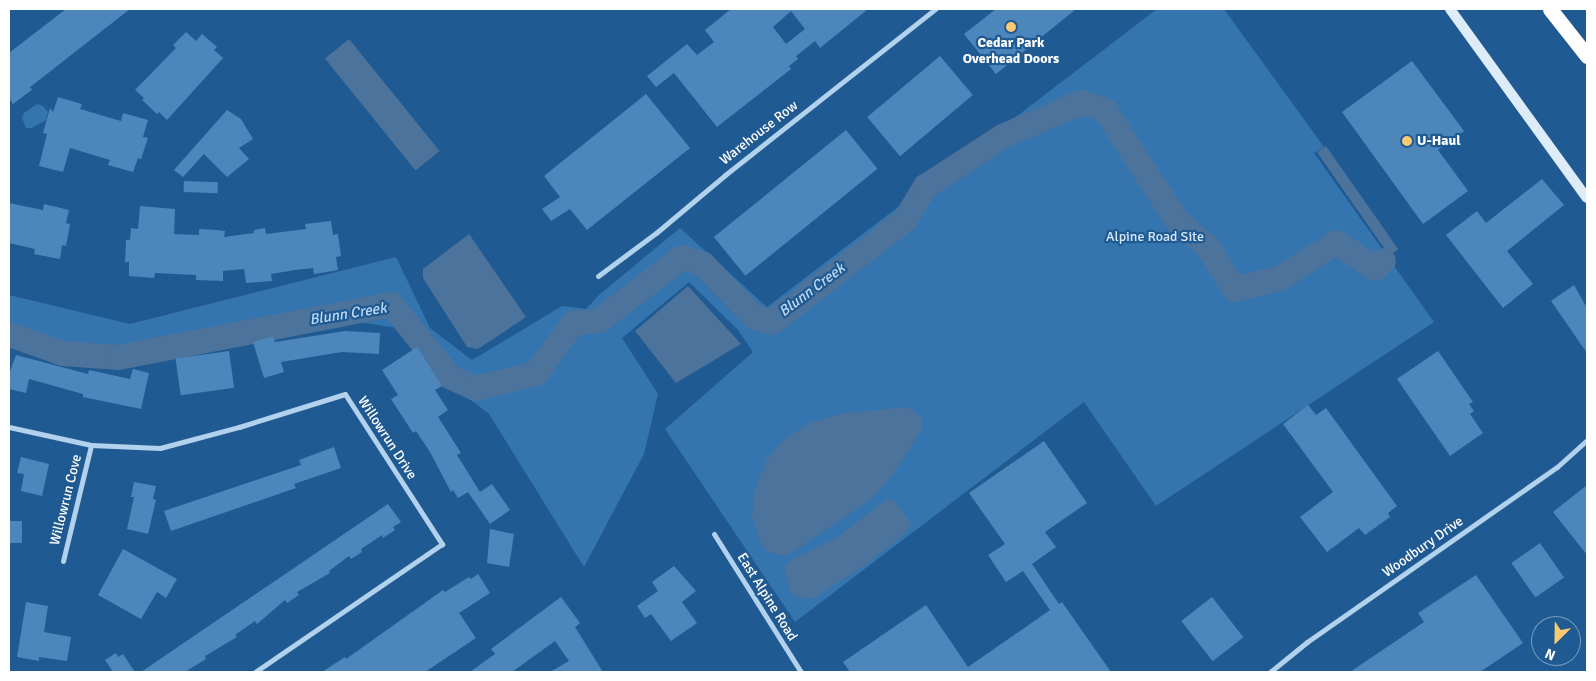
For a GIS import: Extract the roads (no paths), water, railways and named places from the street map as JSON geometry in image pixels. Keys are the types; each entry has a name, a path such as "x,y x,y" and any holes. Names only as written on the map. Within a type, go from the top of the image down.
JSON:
{"highway":[{"path":"1550,9 1587,56"}],"main road":[{"path":"1450,9 1587,198"}],"street":[{"name":"Warehouse Row","path":"598,276 656,233 725,175 935,9"},
{"name":"Willowrun Drive","path":"9,427 91,445 160,448 239,427 345,394 442,544 255,672"},
{"name":"Woodbury Drive","path":"1270,672 1307,642 1557,467 1587,440"},
{"name":"Willowrun Cove","path":"63,561 91,445"},
{"name":"East Alpine Road","path":"714,534 802,672"}],"waterway":[{"name":"Blunn Creek","path":"9,334 63,353 118,357 391,304 449,376 475,388 536,373 572,323 599,320 681,257 702,263 753,316 771,322 905,219 925,186 1002,136 1081,102 1105,110 1177,221 1207,246 1234,289 1279,278 1336,242 1375,268 1383,260"}],"place":[{"name":"Cedar Park Overhead Doors","path":"1011,27"},
{"name":"U-Haul","path":"1407,141"}],"park label":[{"name":"Alpine Road Site","path":"1155,237"}]}
